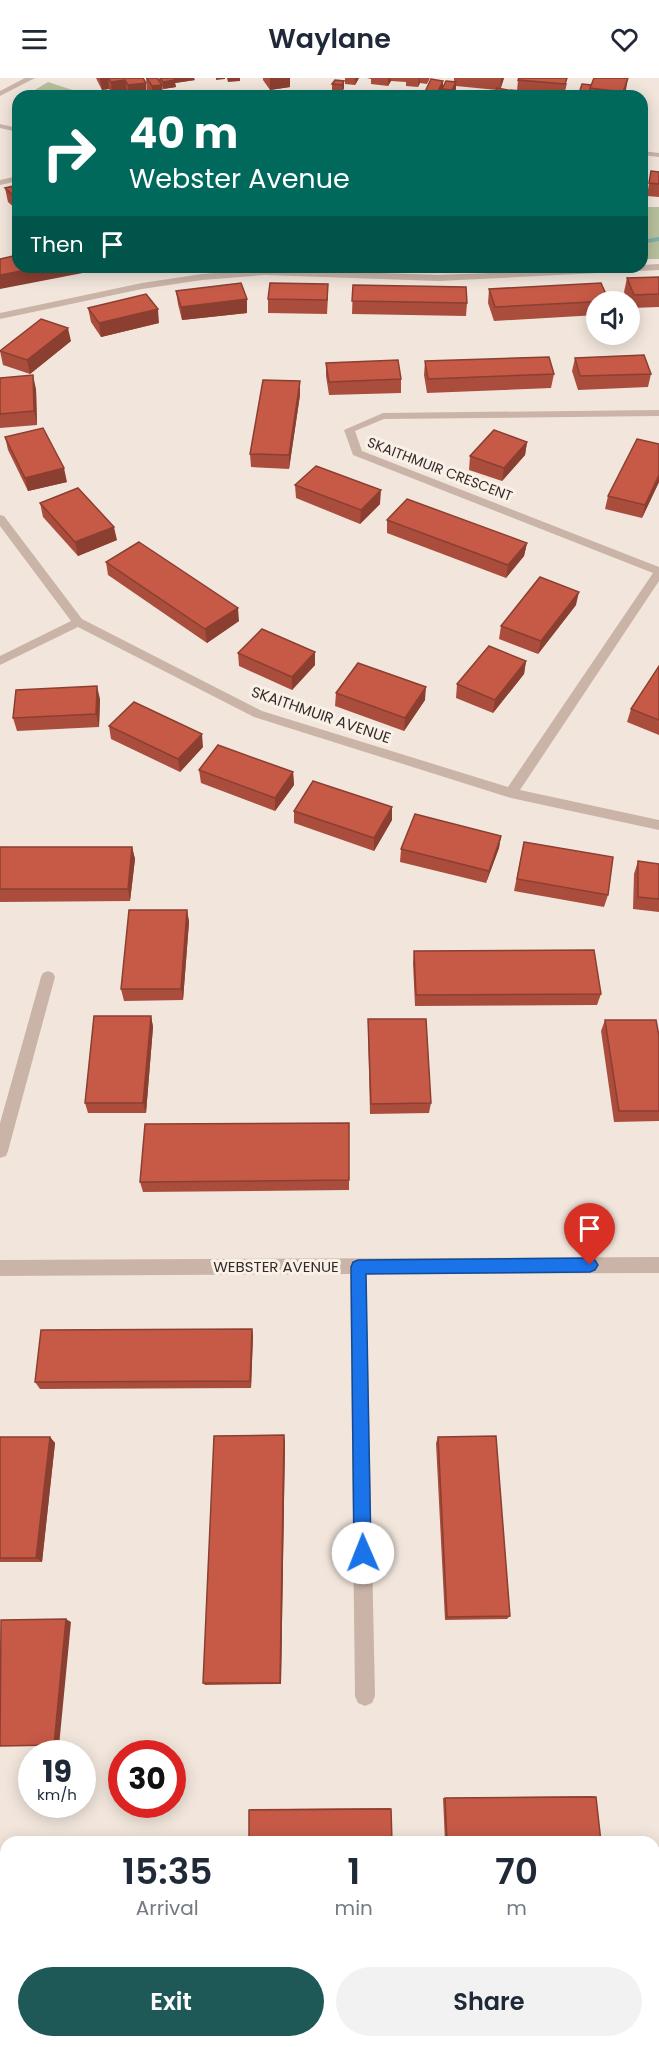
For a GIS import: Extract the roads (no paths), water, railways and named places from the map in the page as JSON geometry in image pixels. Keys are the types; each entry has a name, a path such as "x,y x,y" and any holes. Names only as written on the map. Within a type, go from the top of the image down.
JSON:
{"street":[{"path":"0,94 32,78"},
{"path":"0,316 112,291 255,273"},
{"path":"295,273 439,278 512,273"},
{"name":"SKAITHMUIR CRESCENT","path":"511,793 659,572 357,453 350,430 383,417 659,414"},
{"name":"SKAITHMUIR AVENUE","path":"0,518 78,622 258,714 511,793 659,825"},
{"path":"0,661 78,622"},
{"path":"0,1151 48,976"},
{"name":"WEBSTER AVENUE","path":"0,1268 659,1265"},
{"path":"358,1267 365,1696"}],"waterway":[{"path":"648,241 659,239"}]}
